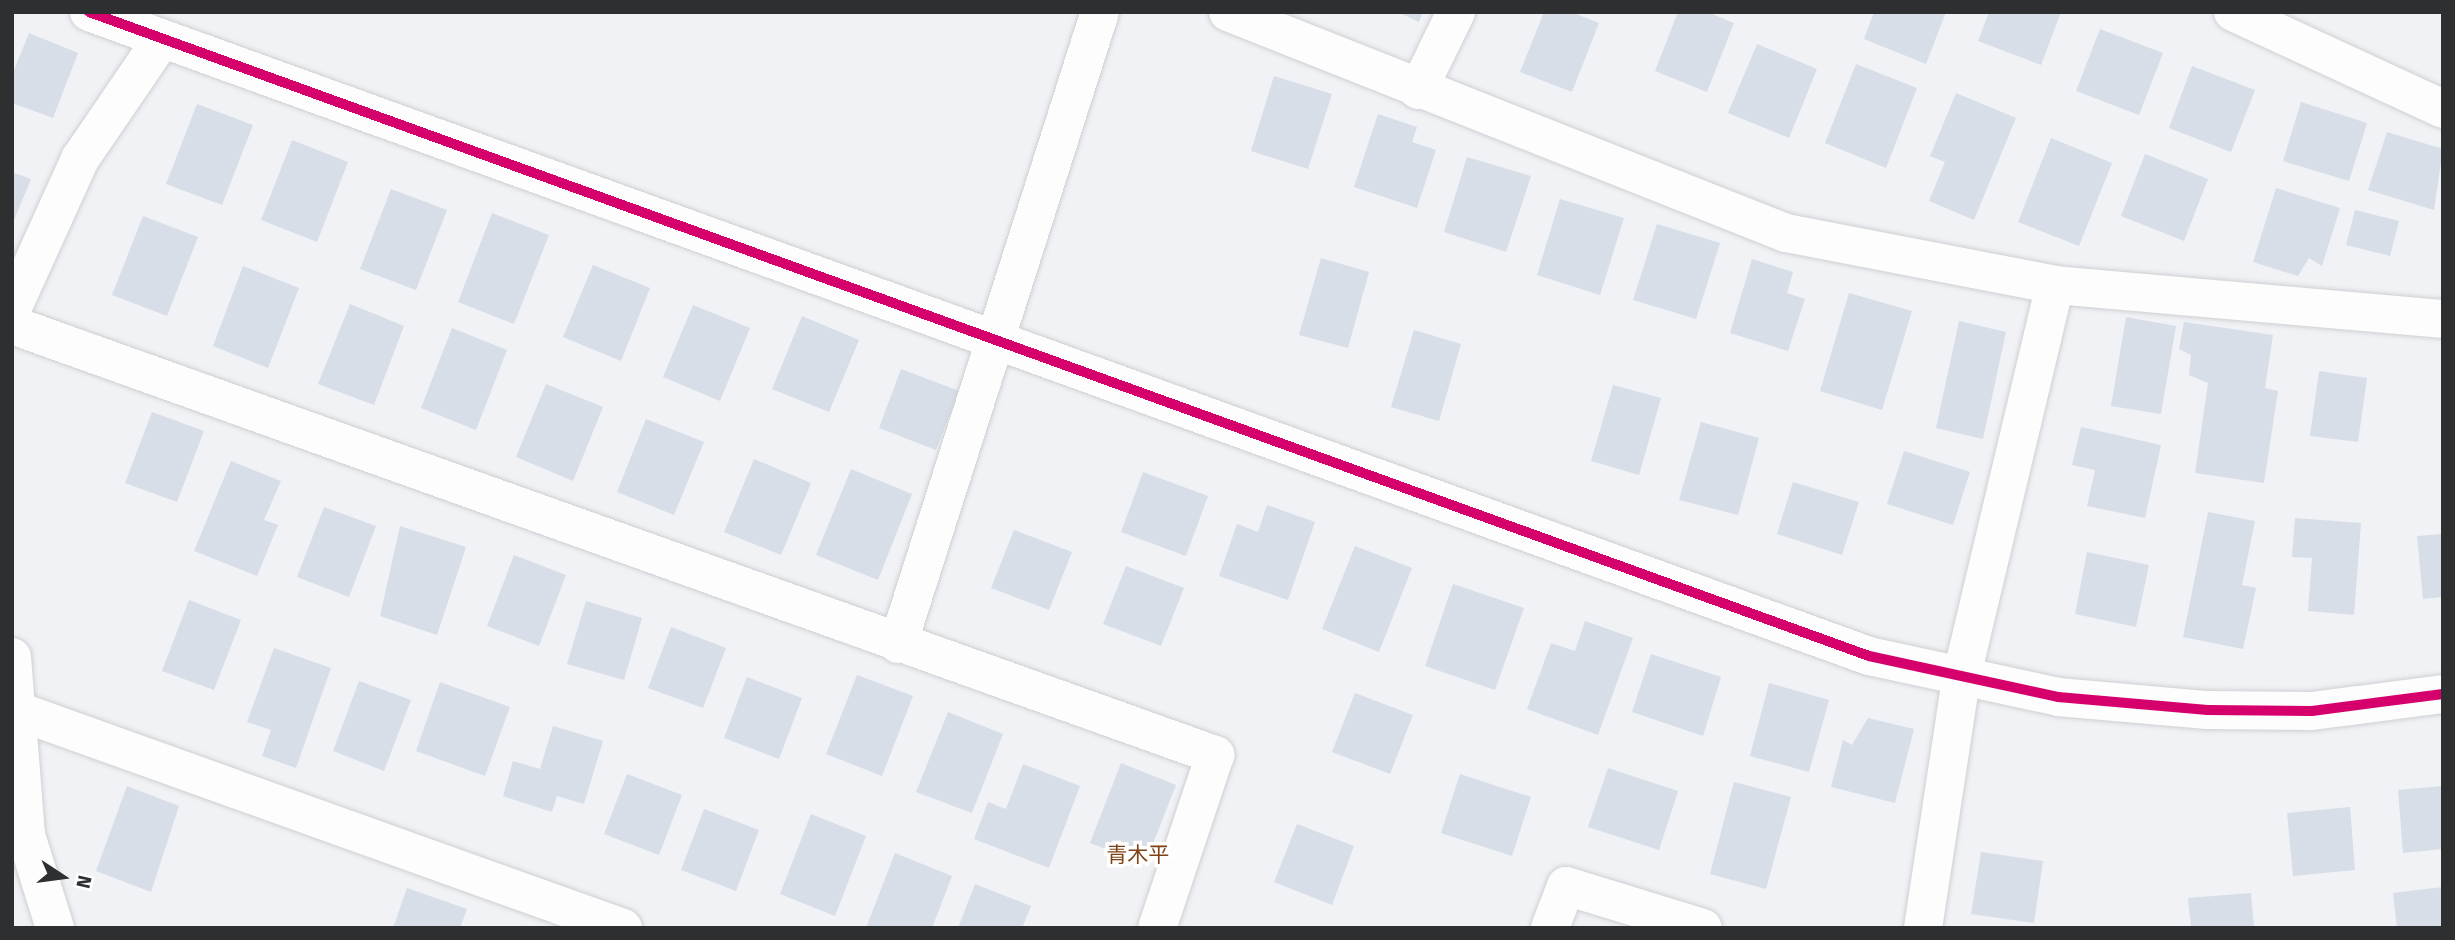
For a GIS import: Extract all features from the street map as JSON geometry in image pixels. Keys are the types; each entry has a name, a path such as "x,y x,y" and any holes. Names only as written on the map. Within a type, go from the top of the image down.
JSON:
{"street":[{"path":"89,12 172,25 1000,340 1870,656 1961,679 2058,696 2207,710 2312,711 2443,694"},
{"path":"898,643 1000,340 1100,12"},
{"path":"1228,12 1418,90 1786,233 2055,285 2443,319"},
{"path":"1418,90 1456,12"},
{"path":"2233,12 2443,109"},
{"path":"12,309 80,159 172,25"},
{"path":"1923,928 1961,679 2055,285"},
{"path":"12,325 1215,755 1165,925"},
{"path":"12,657 26,835 55,928"},
{"path":"16,710 623,928"},
{"path":"1550,928 1566,886 1703,928"}],"building":[{"path":"1398,12 1423,12 1419,22"},
{"path":"1544,12 1571,12 1599,23 1572,92 1520,72"},
{"path":"1678,12 1707,12 1734,23 1707,92 1655,71"},
{"path":"1874,12 1946,12 1926,64 1864,39"},
{"path":"1989,12 2061,12 2041,65 1978,41"},
{"path":"2100,29 2163,53 2139,115 2076,91"},
{"path":"29,33 78,53 53,118 12,103 12,75"},
{"path":"1757,44 1817,69 1789,138 1728,113"},
{"path":"1856,64 1917,88 1886,168 1825,143"},
{"path":"2192,66 2255,90 2231,152 2169,128"},
{"path":"1274,76 1332,94 1308,169 1251,151"},
{"path":"1956,93 2016,118 1974,220 1929,201 1945,162 1930,156"},
{"path":"2301,102 2367,123 2349,181 2283,161"},
{"path":"197,104 253,125 222,205 166,184"},
{"path":"1378,114 1417,127 1412,142 1436,150 1417,208 1354,187"},
{"path":"2387,132 2443,149 2434,210 2368,190"},
{"path":"2051,138 2112,163 2079,246 2018,222"},
{"path":"292,140 348,162 317,242 261,220"},
{"path":"2145,154 2208,179 2184,241 2121,216"},
{"path":"1467,157 1531,176 1506,252 1444,232"},
{"path":"12,172 31,179 12,225"},
{"path":"2276,188 2340,208 2322,266 2309,258 2298,276 2253,262"},
{"path":"391,189 447,210 416,290 360,269"},
{"path":"1560,199 1624,218 1600,295 1537,275"},
{"path":"2355,210 2399,221 2390,256 2346,245"},
{"path":"492,213 549,235 514,324 458,302"},
{"path":"143,216 198,237 167,316 112,295"},
{"path":"1657,224 1720,243 1696,319 1633,300"},
{"path":"1321,258 1369,272 1348,348 1299,335"},
{"path":"1752,259 1793,272 1787,293 1805,299 1788,351 1730,333"},
{"path":"593,265 650,288 621,361 563,337"},
{"path":"243,266 299,288 268,368 213,346"},
{"path":"1849,293 1912,311 1882,410 1820,391"},
{"path":"350,304 404,326 374,405 318,384"},
{"path":"693,305 750,328 720,401 663,377"},
{"path":"802,316 859,340 829,412 772,389"},
{"path":"2126,317 2176,326 2161,414 2111,406"},
{"path":"1959,321 2006,332 1983,439 1936,428"},
{"path":"2184,322 2273,335 2265,388 2278,391 2264,483 2195,473 2208,383 2189,375 2191,355 2179,349"},
{"path":"452,328 507,350 476,430 421,408"},
{"path":"1414,330 1461,344 1439,421 1391,407"},
{"path":"901,369 959,391 936,450 879,428"},
{"path":"2319,371 2367,378 2358,442 2310,436"},
{"path":"546,384 603,407 573,481 516,457"},
{"path":"1613,385 1661,398 1639,475 1591,461"},
{"path":"152,412 204,431 177,502 125,483"},
{"path":"646,419 704,442 674,515 617,492"},
{"path":"1701,422 1759,438 1738,515 1679,500"},
{"path":"2081,427 2161,445 2145,518 2087,506 2095,470 2072,465"},
{"path":"1904,451 1970,472 1953,525 1887,504"},
{"path":"754,459 811,483 781,555 724,532"},
{"path":"231,461 281,481 264,520 278,525 257,576 194,551"},
{"path":"851,469 912,494 878,580 816,555"},
{"path":"1143,472 1208,496 1186,556 1121,532"},
{"path":"1793,482 1859,502 1842,555 1777,534"},
{"path":"1267,505 1315,522 1288,600 1219,576 1237,524 1258,532"},
{"path":"324,507 376,526 349,597 297,577"},
{"path":"2208,512 2255,521 2242,585 2256,588 2243,649 2183,637"},
{"path":"2295,518 2361,523 2354,615 2308,611 2312,558 2292,557"},
{"path":"400,526 466,547 437,635 380,616"},
{"path":"1014,530 1072,552 1049,610 991,588"},
{"path":"2443,534 2443,597 2423,599 2417,536"},
{"path":"1355,546 1412,568 1379,652 1322,629"},
{"path":"2087,552 2149,565 2136,627 2075,614"},
{"path":"514,555 566,575 539,646 487,626"},
{"path":"1126,566 1184,588 1161,646 1103,624"},
{"path":"1453,584 1524,608 1495,690 1425,666"},
{"path":"189,600 241,620 214,690 162,671"},
{"path":"586,601 642,618 624,680 567,664"},
{"path":"1585,621 1633,638 1598,735 1527,709 1551,643 1575,651"},
{"path":"671,627 726,648 703,708 648,688"},
{"path":"274,648 331,668 296,768 262,756 271,730 247,722"},
{"path":"1651,654 1721,677 1703,736 1632,712"},
{"path":"857,675 913,696 882,776 826,754"},
{"path":"747,677 802,698 779,759 724,738"},
{"path":"359,681 411,700 384,771 333,751"},
{"path":"440,682 510,707 485,776 416,751"},
{"path":"1769,683 1829,700 1809,772 1750,756"},
{"path":"1355,693 1413,715 1390,774 1332,752"},
{"path":"948,712 1003,734 972,813 916,792"},
{"path":"1868,718 1914,729 1895,803 1831,787 1843,740 1852,745"},
{"path":"553,726 603,741 584,804 557,796 552,812 503,796 513,761 540,769"},
{"path":"1121,763 1176,785 1145,864 1090,843"},
{"path":"1023,764 1080,786 1049,868 974,839 988,802 1006,809"},
{"path":"1608,768 1678,791 1659,850 1588,827"},
{"path":"627,774 682,795 659,855 604,834"},
{"path":"1460,774 1531,797 1512,856 1441,833"},
{"path":"1734,782 1791,797 1766,889 1710,874"},
{"path":"127,786 179,806 151,892 96,871"},
{"path":"2443,786 2443,849 2403,853 2398,790"},
{"path":"2350,807 2355,870 2293,876 2287,813"},
{"path":"704,809 759,830 736,891 681,870"},
{"path":"811,814 866,836 835,916 780,894"},
{"path":"1297,824 1354,846 1332,905 1274,882"},
{"path":"1981,852 2043,861 2034,923 1971,914"},
{"path":"895,853 952,876 932,928 866,928"},
{"path":"975,884 1031,906 1022,928 958,928"},
{"path":"2443,887 2443,928 2397,928 2393,893"},
{"path":"407,888 467,909 460,928 393,928"},
{"path":"2251,893 2254,928 2191,928 2188,898"}],"cycle path":[{"path":"89,12 1869,656 2058,697 2207,710 2312,711 2443,694"}],"district":[{"name":"青木平","path":"1138,855"}]}
